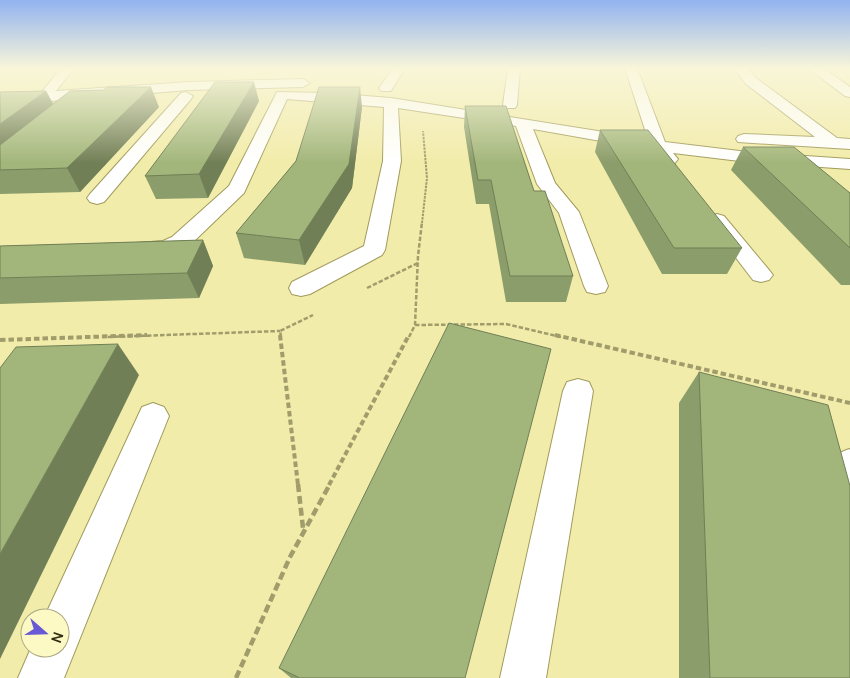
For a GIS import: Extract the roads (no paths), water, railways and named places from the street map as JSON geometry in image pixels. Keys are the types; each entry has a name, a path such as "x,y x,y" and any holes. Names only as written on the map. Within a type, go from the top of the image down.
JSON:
{"street":[{"path":"0,101 15,100"},
{"path":"77,106 146,100"},
{"path":"97,198 183,100"},
{"path":"127,249 166,248 180,242 237,189 280,100"},
{"path":"301,288 374,250 392,161 394,100"},
{"path":"408,100 420,105 512,109 797,162 850,164"},
{"path":"512,100 512,109 546,184 569,212 596,286"},
{"path":"645,100 682,176"},
{"path":"776,100 834,144"},
{"path":"635,126 661,136"},
{"path":"733,138 850,144"},
{"path":"797,162 817,179"},
{"path":"707,207 761,275"},
{"path":"523,678 578,391"},
{"path":"70,610 153,416"},
{"path":"41,678 50,658"}]}
